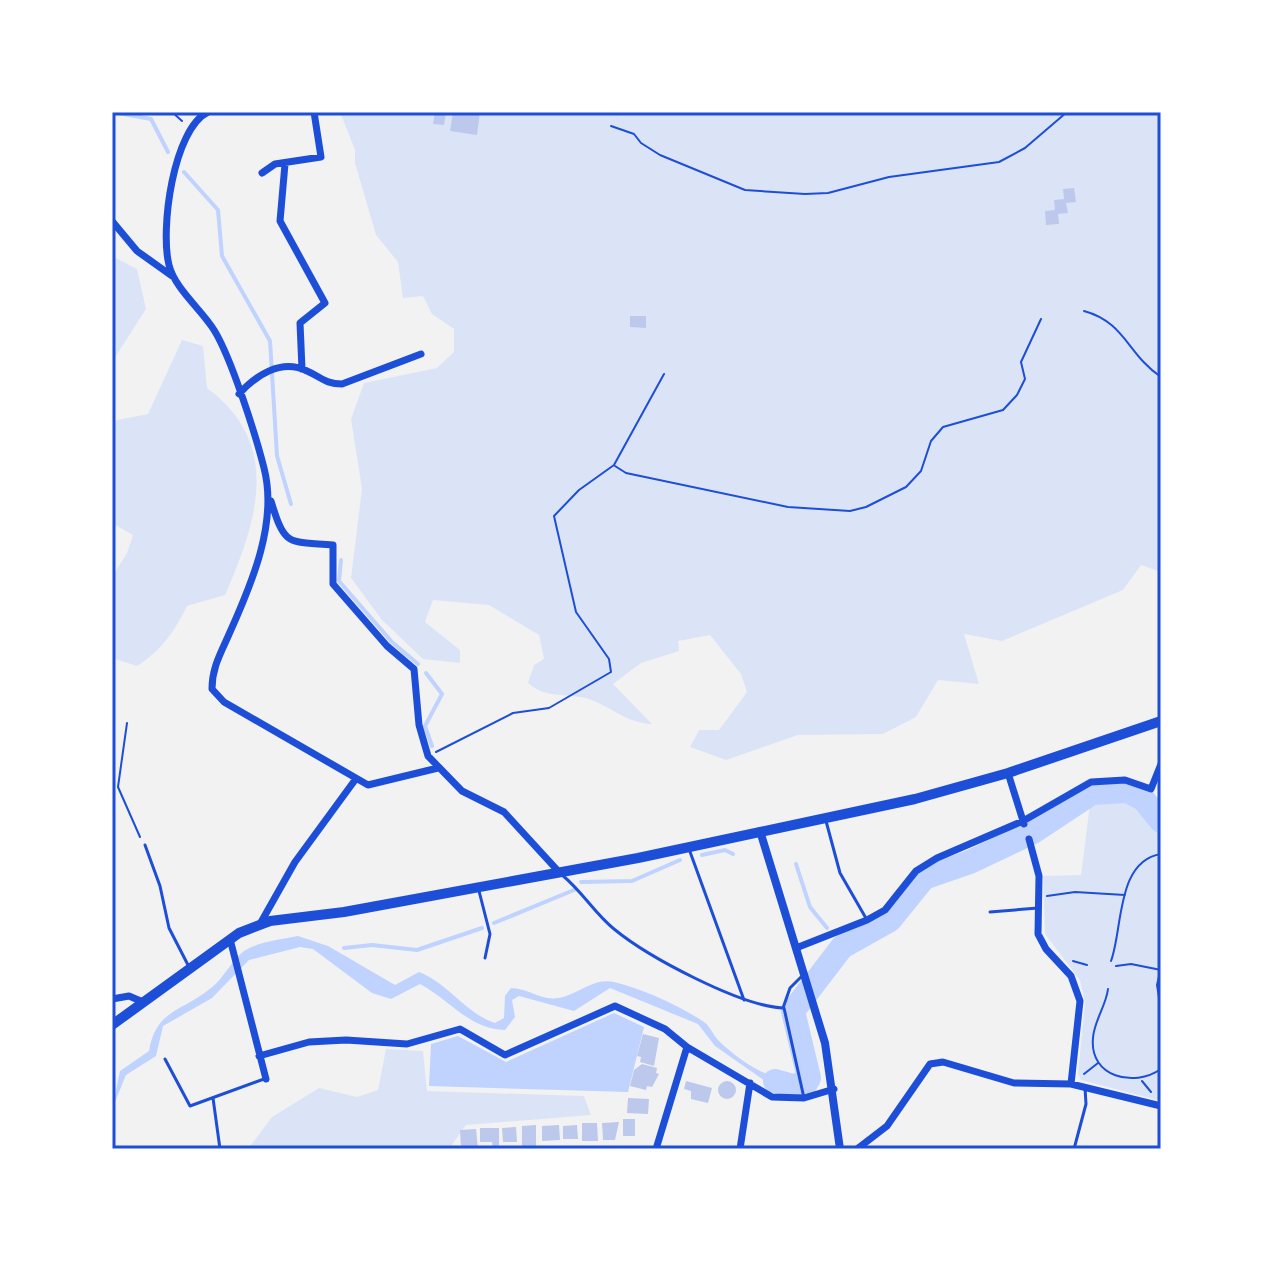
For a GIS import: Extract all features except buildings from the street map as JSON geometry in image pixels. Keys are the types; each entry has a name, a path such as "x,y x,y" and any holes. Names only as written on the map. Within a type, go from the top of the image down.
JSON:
{"main road":[{"path":"112,1025 230,939 260,924 478,888 915,799 1008,773 1161,721"}],"street":[{"path":"208,112 190,126 180,146 174,176 168,263 174,277 216,333 264,465 269,495 281,533 291,541 333,545 333,584 387,646 414,669 419,725 428,756 462,791 504,812 559,872"},
{"path":"262,173 275,164 321,157 314,112"},
{"path":"285,164 280,221 325,303 300,323 302,369"},
{"path":"112,221 137,251 174,277"},
{"path":"239,394 261,372 302,369 329,384 342,384 421,354"},
{"path":"269,495 263,537 238,614 213,668 212,689 224,702 368,785 438,768"},
{"path":"796,948 885,910 916,871 937,858 1024,823 1091,782 1125,780 1151,789 1161,764"},
{"path":"1008,773 1024,823"},
{"path":"260,924 295,862 355,780"},
{"path":"760,831 813,1003 834,1089 840,1149"},
{"path":"1029,839 1039,876 1038,908 1042,942 1071,976 1080,1001 1071,1084"},
{"path":"230,939 266,1079"},
{"path":"112,999 129,996 143,1002"},
{"path":"259,1056 309,1042 346,1040 407,1044 460,1029 505,1055 615,1006 665,1029 687,1047 772,1097 834,1089"},
{"path":"656,1149 687,1047"},
{"path":"857,1149 887,1126 930,1064 943,1062 1014,1083 1071,1084 1161,1106"},
{"path":"740,1149 750,1083"}],"lane":[{"path":"825,818 840,873 867,920"},
{"path":"1024,823 1029,839"},
{"path":"145,845 160,886 169,928 189,968"},
{"path":"688,847 744,1000"},
{"path":"559,872 579,889 616,931 671,965 744,1000 783,1008"},
{"path":"478,888 490,934 485,958"},
{"path":"990,912 1038,908"},
{"path":"803,1094 783,1008 790,988 804,975"},
{"path":"165,1059 190,1106 266,1079"},
{"path":"1074,1149 1086,1104 1085,1088"},
{"path":"213,1098 220,1149"}],"path":[{"path":"611,126 634,134 641,143 660,155 745,190 805,194 828,193 889,177 999,162 1025,148 1067,112"},
{"path":"174,113 190,126"},
{"path":"1084,311 1106,317 1150,370 1161,377"},
{"path":"614,465 626,473 788,507 850,511 866,507 906,487 921,471 931,441 943,427 991,415 1010,403 1025,379 1021,362 1041,319"},
{"path":"428,756 513,713 549,708 611,672 609,659 576,612 554,516 579,490 614,465 664,374"},
{"path":"127,723 118,787 145,845"},
{"path":"1111,961 1117,945 1125,895 1140,864 1161,854"},
{"path":"1038,898 1075,892 1125,895"},
{"path":"1116,966 1131,964 1161,970 1157,985 1161,1010"},
{"path":"1108,989 1093,1036 1099,1062 1120,1078 1133,1081 1149,1077 1161,1069"},
{"path":"1085,1035 1093,1036"},
{"path":"1071,1084 1099,1062"}],"shaded area":[{"path":"340,112 1161,112 1161,572 1141,565 1123,590 1002,641 964,634 979,684 938,680 916,717 883,734 798,735 726,760 690,747 699,730 719,730 747,692 741,674 710,635 678,641 679,651 641,663 613,684 652,724 629,719 585,698 536,689 528,683 534,665 544,659 539,635 489,605 433,600 425,622 460,650 460,663 423,659 382,620 351,578 362,489 351,419 364,383 437,368 454,352 454,329 432,314 423,296 403,298 398,262 376,235 355,163 355,150"},
{"path":"112,256 137,269 146,309 112,362"},
{"path":"182,340 203,346 207,388 231,410 246,434 255,459 253,512 237,567 225,595 187,606 166,640 154,654 137,666 112,658 112,577 127,553 133,535 112,523 112,421 148,414"},
{"path":"1115,800 1137,808 1161,835 1161,1101 1081,1080 1078,1074 1085,1002 1080,980 1045,934 1043,876 1081,875 1090,804"},
{"path":"386,1049 423,1051 427,1091 584,1096 591,1115 466,1125 449,1149 248,1149 272,1117 319,1088 357,1097 378,1090"}],"water":[{"path":"298,936 328,946 395,985 419,972 495,1023 504,1018 505,996 511,988 552,998 599,982 625,985 661,999 704,1022 717,1039 748,1064 782,1079 805,1078 808,1087 783,1090 765,1081 715,1046 698,1024 610,988 574,1011 519,996 512,1000 515,1017 505,1030 481,1025 420,984 391,999 372,993 313,949 300,947 249,960 212,998 163,1026 156,1056 126,1075 112,1109 120,1071 149,1051 152,1037 164,1019 211,988 244,951 263,943"},
{"path":"614,1013 644,1027 628,1092 429,1086 431,1044 458,1036 506,1062"}],"waterway":[{"path":"113,112 151,119 168,152"},
{"path":"184,172 218,210 222,256 270,341 277,456 291,504"},
{"path":"341,560 339,581 392,642 418,664"},
{"path":"426,673 442,694 425,726 432,746"},
{"path":"775,1081 793,1086 806,1083 809,1078 793,1011 842,947 890,920 924,878 970,862 1033,832 1092,793 1127,791 1143,799 1161,821"},
{"path":"702,855 725,850 733,854"},
{"path":"581,882 632,881 680,860"},
{"path":"796,864 810,907 827,928"},
{"path":"494,923 574,890"},
{"path":"344,948 372,945 417,950 482,928"},
{"path":"838,943 842,947"}]}
